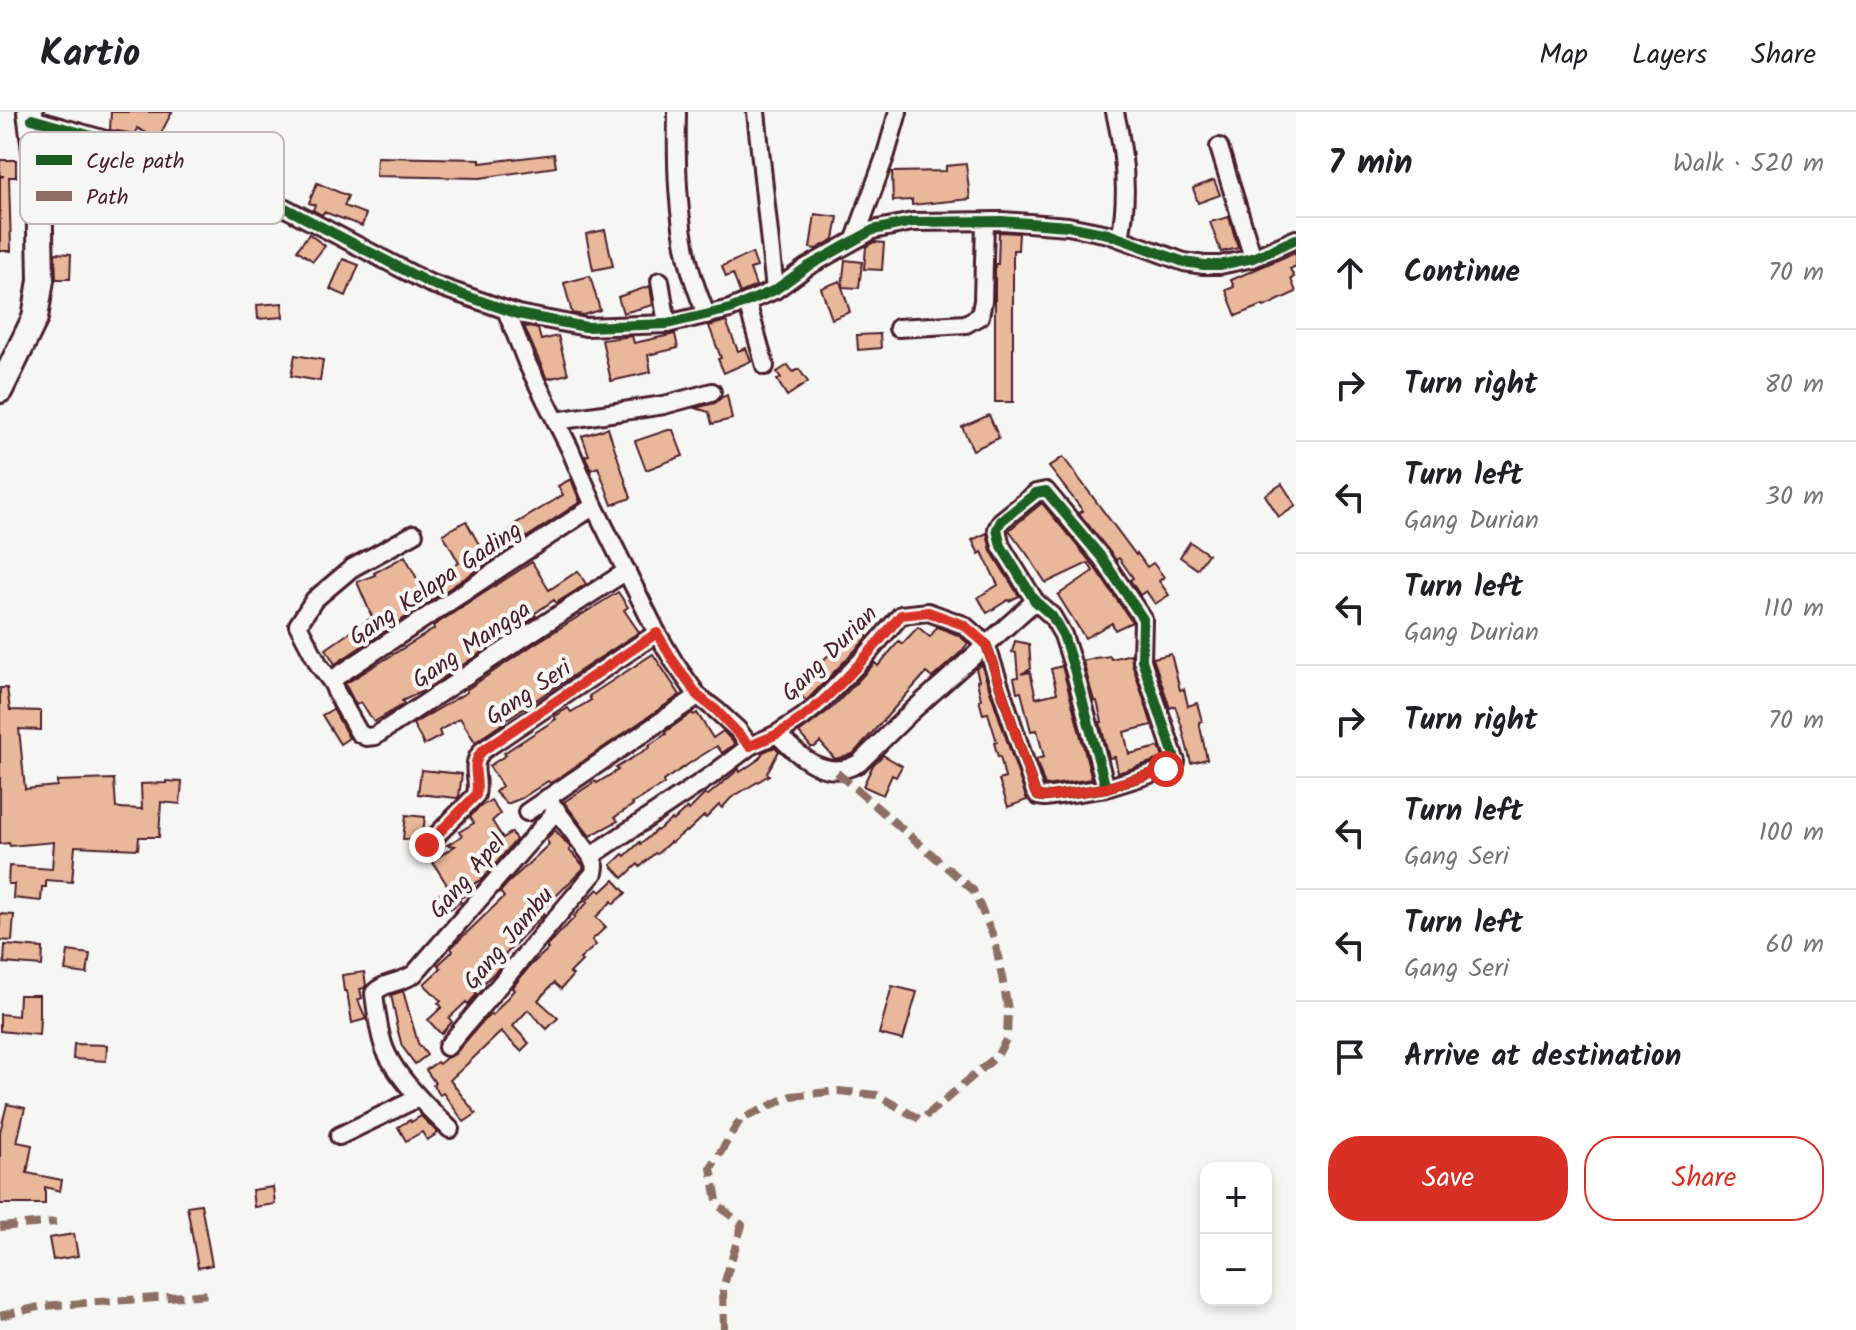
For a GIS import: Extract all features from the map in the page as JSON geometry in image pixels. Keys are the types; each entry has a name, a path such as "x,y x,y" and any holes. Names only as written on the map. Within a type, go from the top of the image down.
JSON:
{"highway":[{"path":"0,390 35,318 41,280 40,224"}],"street":[{"path":"756,112 775,290"},
{"path":"855,239 898,112"},
{"path":"1115,112 1125,173 1126,199 1120,238"},
{"path":"677,113 676,163 684,236 690,267 706,315"},
{"path":"31,116 81,132"},
{"path":"1219,147 1253,258"},
{"path":"284,207 429,283 518,314 586,327 667,324 730,309 775,290 807,267 873,230 912,222 1068,226 1120,238 1184,262 1220,265 1253,258 1296,239"},
{"path":"898,328 966,324 980,316 985,222"},
{"path":"660,281 667,324"},
{"path":"747,302 765,366"},
{"path":"506,310 527,363 657,633 698,696 750,746"},
{"path":"556,421 664,405 712,392"},
{"path":"986,644 1036,794 1045,797 1106,788 1172,767 1176,762 1142,660 1143,619 1102,558 1046,491 1036,493 1001,521 997,529 1001,546 1035,601 1052,616 1063,635 1106,788"},
{"name":"Gang Kelapa Gading","path":"333,684 336,677 594,506"},
{"path":"333,684 298,625 314,600 352,568 414,534"},
{"name":"Gang Mangga","path":"333,684 359,733 366,737 375,736 627,571"},
{"path":"777,734 809,762 835,771 848,769 859,763 1035,601"},
{"name":"Gang Durian","path":"591,856 750,746 777,734 820,703 901,615 928,612 964,625 986,644"},
{"name":"Gang Seri","path":"427,845 476,795 475,765 482,751 657,633"},
{"path":"527,812 552,804 698,696"},
{"path":"552,804 591,856"},
{"name":"Gang Apel","path":"418,1098 384,1047 374,993 381,987 414,974 552,804"},
{"name":"Gang Jambu","path":"447,1047 594,873 591,856"},
{"path":"339,1136 418,1098 450,1129"}],"building":[{"path":"111,112 172,112 162,132 145,132 137,128 136,132 110,130"},
{"path":"554,154 556,167 480,178 376,176 377,157 480,159 480,163"},
{"path":"0,160 16,160 16,177 9,177 11,251 0,251 0,177 4,176 0,176"},
{"path":"966,164 970,199 912,205 912,200 893,201 892,172 946,171 946,166"},
{"path":"1214,180 1220,195 1198,203 1193,188"},
{"path":"317,183 348,196 344,206 366,214 362,226 313,210 315,205 309,203"},
{"path":"815,214 838,217 834,239 816,249 810,248"},
{"path":"1229,217 1238,248 1221,252 1210,222"},
{"path":"605,230 613,266 593,270 586,234"},
{"path":"999,232 1019,233 1018,250 1013,250 1013,402 995,402 995,264 998,264"},
{"path":"309,234 325,246 313,261 297,250"},
{"path":"874,242 884,243 882,270 864,269 866,247"},
{"path":"1296,252 1296,266 1290,269 1296,292 1236,316 1226,290 1234,287 1231,280"},
{"path":"55,253 71,254 70,279 56,279"},
{"path":"752,253 757,267 750,269 756,286 740,293 733,274 726,277 722,266"},
{"path":"343,259 359,265 346,296 330,289"},
{"path":"845,260 862,262 859,288 842,287"},
{"path":"590,276 600,310 583,315 572,313 564,283"},
{"path":"840,281 850,312 832,319 821,288"},
{"path":"650,286 653,305 623,313 618,297"},
{"path":"282,303 283,317 258,319 257,305"},
{"path":"726,321 738,351 746,348 751,361 724,373 709,326"},
{"path":"524,326 538,329 541,340 558,336 568,374 547,379"},
{"path":"675,334 678,348 648,355 651,372 611,381 602,340 632,336 634,343"},
{"path":"880,334 881,348 858,350 857,335"},
{"path":"295,355 323,360 320,381 291,376"},
{"path":"788,365 793,372 799,369 808,382 787,396 777,380 781,378 777,372"},
{"path":"727,395 732,419 712,424 709,412 695,408 715,403"},
{"path":"989,415 999,438 973,450 962,427"},
{"path":"608,428 631,498 612,505 598,467 591,470 582,436"},
{"path":"673,430 683,456 646,470 635,441"},
{"path":"1063,457 1136,555 1147,567 1153,563 1164,577 1159,581 1169,595 1155,604 1146,591 1140,595 1119,558 1116,560 1079,513 1083,511 1049,467"},
{"path":"571,479 580,502 335,664 326,649 372,617 357,582 375,575 405,556 421,586 459,563 443,534 466,521 481,548 563,495 558,486"},
{"path":"1282,484 1296,506 1279,517 1265,495"},
{"path":"1042,503 1093,565 1132,622 1115,630 1112,623 1085,638 1058,595 1093,571 1088,563 1046,583 1009,530"},
{"path":"987,533 991,551 1019,596 987,613 978,597 998,585 982,552 979,554 972,540"},
{"path":"1190,542 1208,554 1197,569 1180,557"},
{"path":"532,562 549,590 578,571 586,584 556,603 554,600 534,614 536,616 374,722 361,702 356,705 345,684 434,629 433,626"},
{"path":"618,592 628,607 624,610 639,632 475,742 460,718 439,731 441,736 424,745 413,724"},
{"path":"858,627 868,637 806,701 794,688"},
{"path":"918,627 930,637 937,627 958,635 968,643 932,678 926,673 853,754 835,759 820,742 811,747 799,733 833,707 875,663 878,666 899,641 902,644"},
{"path":"1015,641 1029,644 1031,669 1021,674 1030,672 1036,698 1057,693 1051,669 1062,666 1092,779 1045,786 1036,759 1044,757 1037,730 1031,731 1014,678 1018,677 1016,653 1012,652"},
{"path":"653,654 680,695 557,779 548,781 522,798 507,804 495,792 502,786 489,766 556,719 554,717 568,708 571,712 591,700 589,696"},
{"path":"1131,654 1152,725 1124,732 1129,754 1159,747 1163,758 1118,773 1115,757 1109,758 1097,701 1094,701 1083,661"},
{"path":"1171,654 1180,690 1184,689 1188,706 1197,703 1207,759 1191,763 1175,706 1170,708 1153,658"},
{"path":"981,664 1027,800 1008,807 999,780 1005,778 994,743 997,742 988,713 983,714 979,700 976,669"},
{"path":"0,688 7,688 10,710 41,711 41,730 19,729 25,789 57,786 57,781 114,779 116,808 142,809 141,784 182,782 180,804 161,802 159,837 139,837 138,849 75,846 72,882 46,880 41,901 13,898 14,884 8,884 9,866 52,869 54,842 0,844"},
{"path":"333,709 349,738 340,744 322,715"},
{"path":"692,713 697,713 713,738 723,731 735,744 722,753 717,746 696,759 615,817 618,821 590,836 564,802 618,770 616,768 650,747"},
{"path":"775,747 779,751 767,773 769,775 731,798 722,808 719,805 706,818 704,816 623,878 611,865 687,808 689,810 739,769 740,772 759,759 763,752"},
{"path":"883,755 902,766 896,777 892,775 883,795 863,786 873,765"},
{"path":"421,770 462,774 459,796 418,794"},
{"path":"491,800 500,814 492,821 503,838 512,832 516,840 483,879 474,884 471,892 447,911 437,896 449,888 432,861 455,846 447,845 462,836 459,832 474,823 470,817"},
{"path":"406,815 425,817 423,833 417,841 403,839"},
{"path":"555,830 584,868 541,911 544,914 501,959 505,962 475,992 477,994 468,1004 466,1002 449,1018 452,1022 441,1034 428,1020 442,1007 438,1003 441,1001 424,984 441,968 438,965 453,951 451,948 504,897 500,892 549,844 546,839"},
{"path":"614,880 626,893 614,904 612,901 596,917 606,927 592,940 596,945 580,959 582,961 561,989 554,983 538,1000 558,1018 547,1029 528,1010 513,1026 529,1043 521,1051 501,1032 450,1080 476,1114 464,1122 443,1093 440,1095 426,1070 455,1054 483,1021 492,1016 586,901"},
{"path":"0,914 14,915 12,941 0,940"},
{"path":"5,945 43,948 42,966 4,963"},
{"path":"68,951 90,954 87,974 65,971"},
{"path":"364,972 366,985 360,989 362,998 358,1000 366,1019 352,1023 342,975"},
{"path":"892,986 917,992 903,1040 879,1034"},
{"path":"403,991 418,1043 427,1055 415,1064 402,1046 391,995"},
{"path":"19,995 39,995 39,1035 0,1031 0,1014 18,1016"},
{"path":"74,1044 107,1045 106,1061 73,1059"},
{"path":"7,1104 25,1108 17,1142 32,1145 27,1173 62,1180 60,1191 45,1187 45,1204 0,1204 0,1132"},
{"path":"421,1116 438,1133 427,1140 422,1132 406,1141 398,1127"},
{"path":"273,1187 275,1204 254,1207 252,1190"},
{"path":"201,1204 212,1265 198,1268 187,1206"},
{"path":"74,1234 78,1256 53,1260 49,1238"}],"marked path":[{"path":"724,1330 723,1288 742,1225 718,1205 711,1168 740,1120 791,1096 838,1091 877,1095 921,1120 997,1056 1007,1038 1008,1009 995,940 973,890 835,771"},
{"path":"0,1227 56,1222"},
{"path":"0,1316 43,1306 211,1294"}],"cycle path":[{"path":"32,119 78,132"},
{"path":"284,207 429,283 518,314 586,327 667,324 730,309 775,290 807,267 873,230 912,222 1002,221 1068,226 1108,234 1184,262 1204,265 1253,258 1296,239"},
{"path":"986,644 1038,796 1106,788 1172,767 1176,762 1142,660 1143,619 1102,558 1046,491 1036,493 1001,521 997,529 1001,546 1035,601 1052,616 1063,635 1106,788"}],"route":[{"path":"427,845 476,795 475,765 482,751 657,633 698,696 738,730 750,746 777,734 820,703 901,615 928,612 964,625 986,644 1038,796 1106,788 1166,769"}]}
